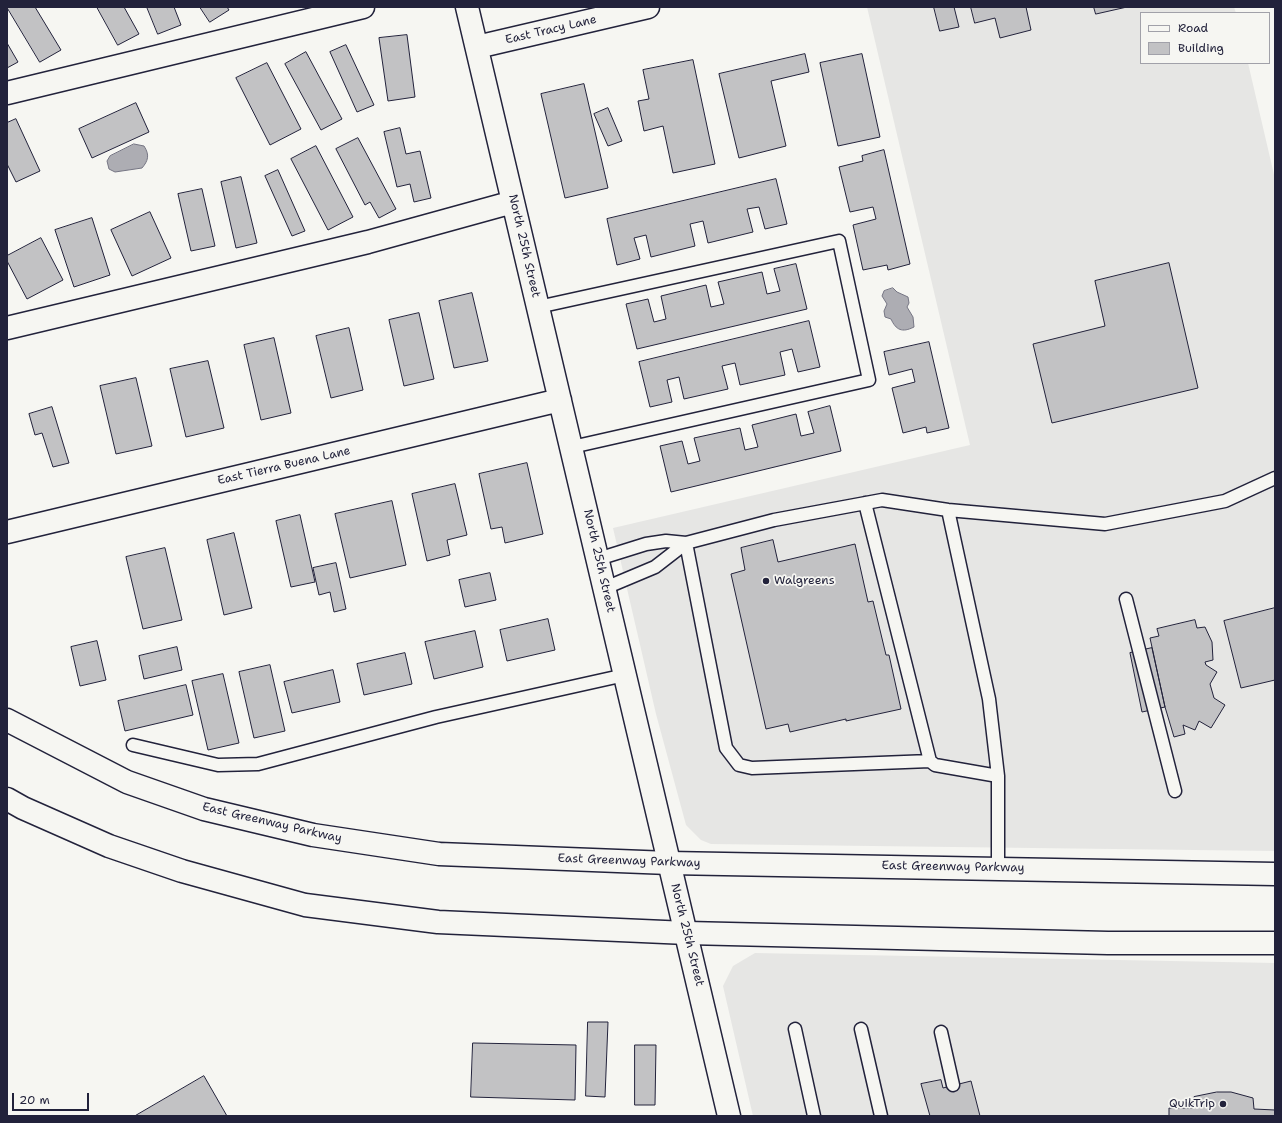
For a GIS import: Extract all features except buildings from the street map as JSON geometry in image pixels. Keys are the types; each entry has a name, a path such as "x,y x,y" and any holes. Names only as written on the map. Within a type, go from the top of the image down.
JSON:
{"street":[{"path":"7,93 363,7"},
{"name":"North 25th Street","path":"467,7 669,863 687,933 729,1116"},
{"name":"East Tracy Lane","path":"477,47 592,13 648,7"},
{"path":"7,328 368,242 513,202"},
{"name":"East Tierra Buena Lane","path":"7,532 560,400"},
{"name":"East Greenway Parkway","path":"7,720 127,782 204,809 313,835 439,854 669,863 1275,874"},
{"path":"7,799 22,808 109,846 182,871 305,905 438,922 687,933 1108,943 1275,944"}],"lane":[{"path":"538,307 840,242 869,380 572,447"},
{"path":"598,559 646,544 666,541 686,543 774,520 882,500 948,510 1105,524 1225,501 1275,478"},
{"path":"865,503 930,762"},
{"path":"948,510 989,699 998,776 998,868"},
{"path":"605,588 655,567 686,543"},
{"path":"686,543 726,748 739,765 752,768 930,762 935,765 998,776"},
{"path":"1126,599 1175,791"},
{"path":"133,745 218,765 258,764 436,717 625,675"},
{"path":"795,1029 814,1116"},
{"path":"862,1029 881,1116"},
{"path":"941,1032 954,1085"}],"shaded area":[{"path":"867,7 1234,7 1236,12 1140,12 1140,64 1248,64 1275,179 1275,851 711,844 701,840 686,825 656,714 613,528 970,445"},
{"path":"134,144 144,146 148,155 146,163 142,168 115,172 109,169 107,161 110,156"},
{"path":"893,288 897,292 908,297 909,303 907,307 913,317 914,327 910,329 903,330 897,328 891,319 885,317 884,311 887,304 882,296 884,291"},
{"path":"755,953 1275,963 1275,1116 753,1116 723,986 733,966"}],"place":[{"name":"Walgreens","path":"766,581"},
{"name":"QuikTrip","path":"1223,1104"}]}
